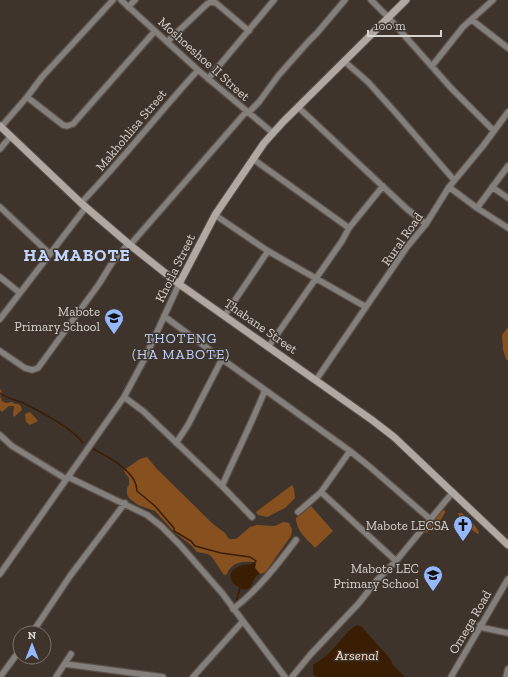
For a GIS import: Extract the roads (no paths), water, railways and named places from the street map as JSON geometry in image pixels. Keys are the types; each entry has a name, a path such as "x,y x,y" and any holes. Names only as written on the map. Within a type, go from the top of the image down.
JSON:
{"street":[{"path":"0,126 113,0"},
{"name":"Moshoeshoe II Street","path":"121,0 208,79 247,113 273,133"},
{"path":"128,7 135,0"},
{"path":"208,79 274,0"},
{"path":"0,352 26,368 32,370 38,368 99,284 112,263 247,113 259,102 283,70 345,0"},
{"path":"371,0 494,131"},
{"name":"Khotla Street","path":"0,574 124,397 145,358 179,284 215,215 253,159 273,133 298,107 406,0"},
{"path":"432,66 463,27 492,0"},
{"path":"166,42 211,2 219,5 249,31"},
{"path":"472,20 508,48"},
{"path":"27,97 63,125 67,126 73,124 155,31"},
{"path":"344,61 368,82 454,180"},
{"name":"Makhohlisa Street","path":"0,319 50,254 83,205 101,182 173,96 198,70"},
{"path":"298,107 407,209 426,224"},
{"name":"Rural Road","path":"316,380 408,247 426,224 454,180 483,146 508,112"},
{"name":"Thabane Street","path":"0,126 83,205 179,284 269,346 394,437 508,545"},
{"path":"0,149 11,136"},
{"path":"253,159 349,228"},
{"path":"477,208 508,166"},
{"path":"269,346 342,241 349,228 383,186"},
{"path":"449,187 477,208 508,228"},
{"path":"492,187 508,198"},
{"path":"0,207 50,254"},
{"path":"215,215 268,251 366,307"},
{"path":"225,315 268,251"},
{"path":"0,277 20,293"},
{"path":"164,316 350,451 430,520"},
{"path":"176,443 188,425 222,359"},
{"path":"222,486 265,390"},
{"path":"124,397 143,411 222,486 252,517"},
{"path":"0,435 12,446 67,478 124,503 147,515 161,526 180,545 222,593 285,677"},
{"path":"298,512 320,492 350,451"},
{"path":"320,492 396,561"},
{"path":"292,677 310,655 359,603 377,580 396,561 453,492"},
{"path":"37,625 70,576 124,503"},
{"path":"233,609 240,604 263,580 296,540"},
{"name":"Omega Road","path":"451,677 508,579"},
{"path":"193,677 243,621"},
{"path":"480,625 484,628 508,633"},
{"path":"56,677 71,654"},
{"path":"0,677 12,661"},
{"path":"65,664 163,677"},
{"path":"506,677 508,669"}],"water":[{"path":"253,562 256,564 255,568 260,574 256,576 250,588 245,590 233,582 231,574 233,570 238,567 252,564"},
{"name":"Arsenal","path":"357,625 362,627 391,660 393,665 405,677 316,677 313,674 313,665 330,652 346,633"}],"waterway":[{"path":"0,393 55,420 71,431 83,443"},
{"path":"92,448 113,460 127,471 136,484 137,491 155,506 174,528 174,531 191,541 195,546 221,553 250,557 256,561 254,564"},
{"path":"239,601 237,599 240,588"}],"place":[{"name":"Mabote Primary School","path":"114,335"},
{"name":"Mabote LECSA","path":"463,542"},
{"name":"Mabote LEC Primary School","path":"433,592"}],"district":[{"name":"HA MABOTE","path":"77,255"},
{"name":"THOTENG (HA MABOTE)","path":"181,346"}]}
